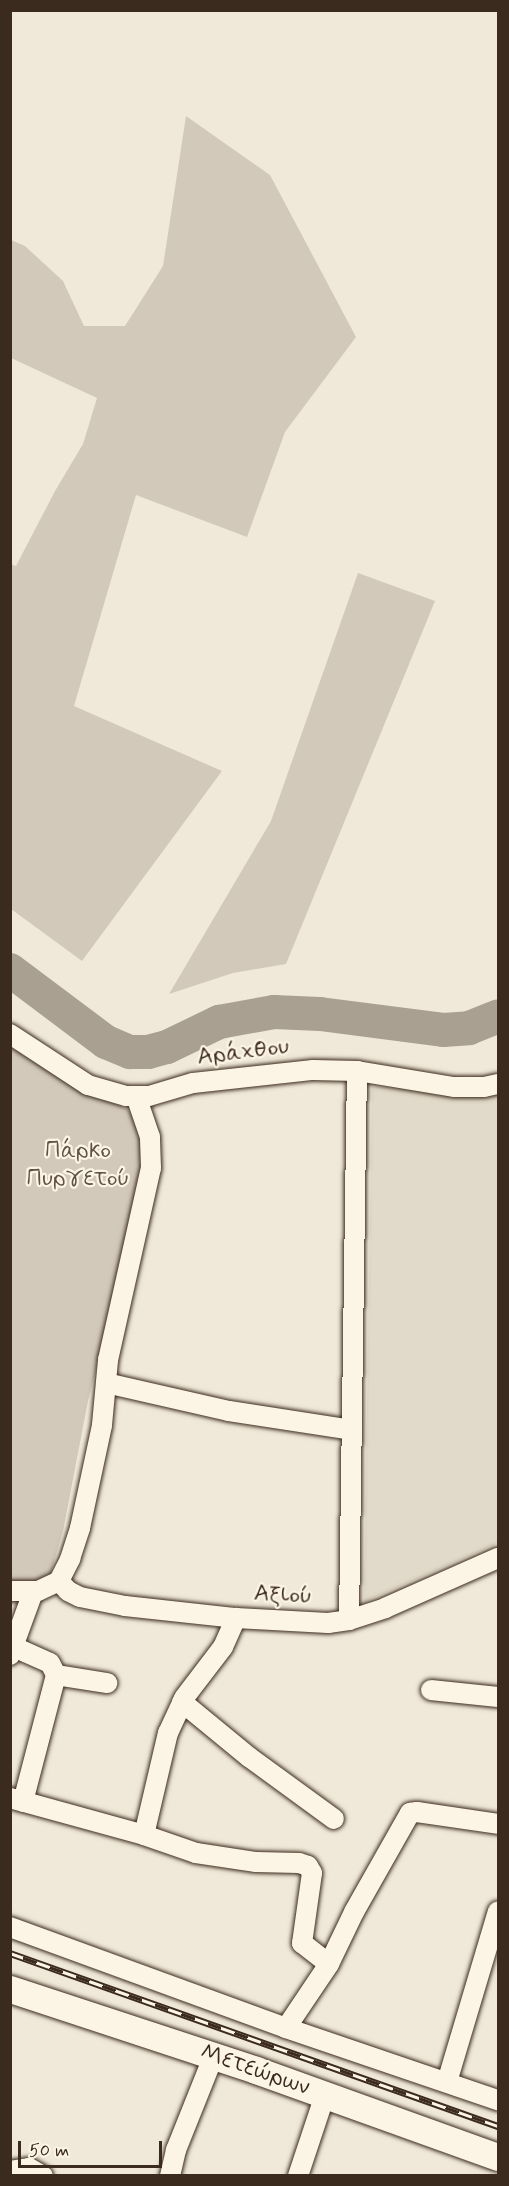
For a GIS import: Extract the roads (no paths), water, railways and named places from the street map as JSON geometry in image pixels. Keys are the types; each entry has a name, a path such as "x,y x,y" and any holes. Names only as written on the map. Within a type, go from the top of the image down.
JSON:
{"main road":[{"name":"Μετεώρων","path":"10,1989 214,2055 498,2157"}],"street":[{"name":"Αράχθου","path":"10,1034 88,1085 116,1094 149,1095 193,1083 266,1074 357,1071 454,1087 477,1088 498,1084"},
{"path":"349,1620 357,1071"},
{"path":"10,1590 33,1592 46,1589 59,1581 70,1559 87,1502 102,1425 108,1360 151,1168 150,1137 136,1096"},
{"path":"106,1383 229,1411 352,1430"},
{"name":"Αξιού","path":"59,1581 73,1594 105,1603 236,1618 316,1623 349,1620 411,1597 498,1558"},
{"path":"33,1592 12,1651 50,1663 56,1675 17,1800 144,1835 206,1855 256,1862 299,1863 308,1866 312,1873 302,1942 329,1964"},
{"path":"144,1835 160,1759 182,1702 228,1640 236,1618"},
{"path":"56,1675 107,1683"},
{"path":"431,1690 498,1697"},
{"path":"182,1702 249,1757 334,1819"},
{"path":"286,2028 329,1964 354,1912 410,1813 417,1812 498,1824"},
{"path":"447,2082 494,1949 498,1911"},
{"path":"10,1927 286,2028 498,2100"},
{"path":"170,2175 176,2150 214,2055"},
{"path":"298,2175 325,2095"},
{"path":"10,2171 29,2168 43,2175"}],"waterway":[{"path":"10,970 106,1042 130,1052 148,1052 167,1047 219,1022 274,1012 320,1014 443,1030 469,1028 498,1016"}],"railway":[{"path":"10,1953 498,2126"}],"park label":[{"name":"Πάρκο Πυργετού","path":"78,1165"}]}
